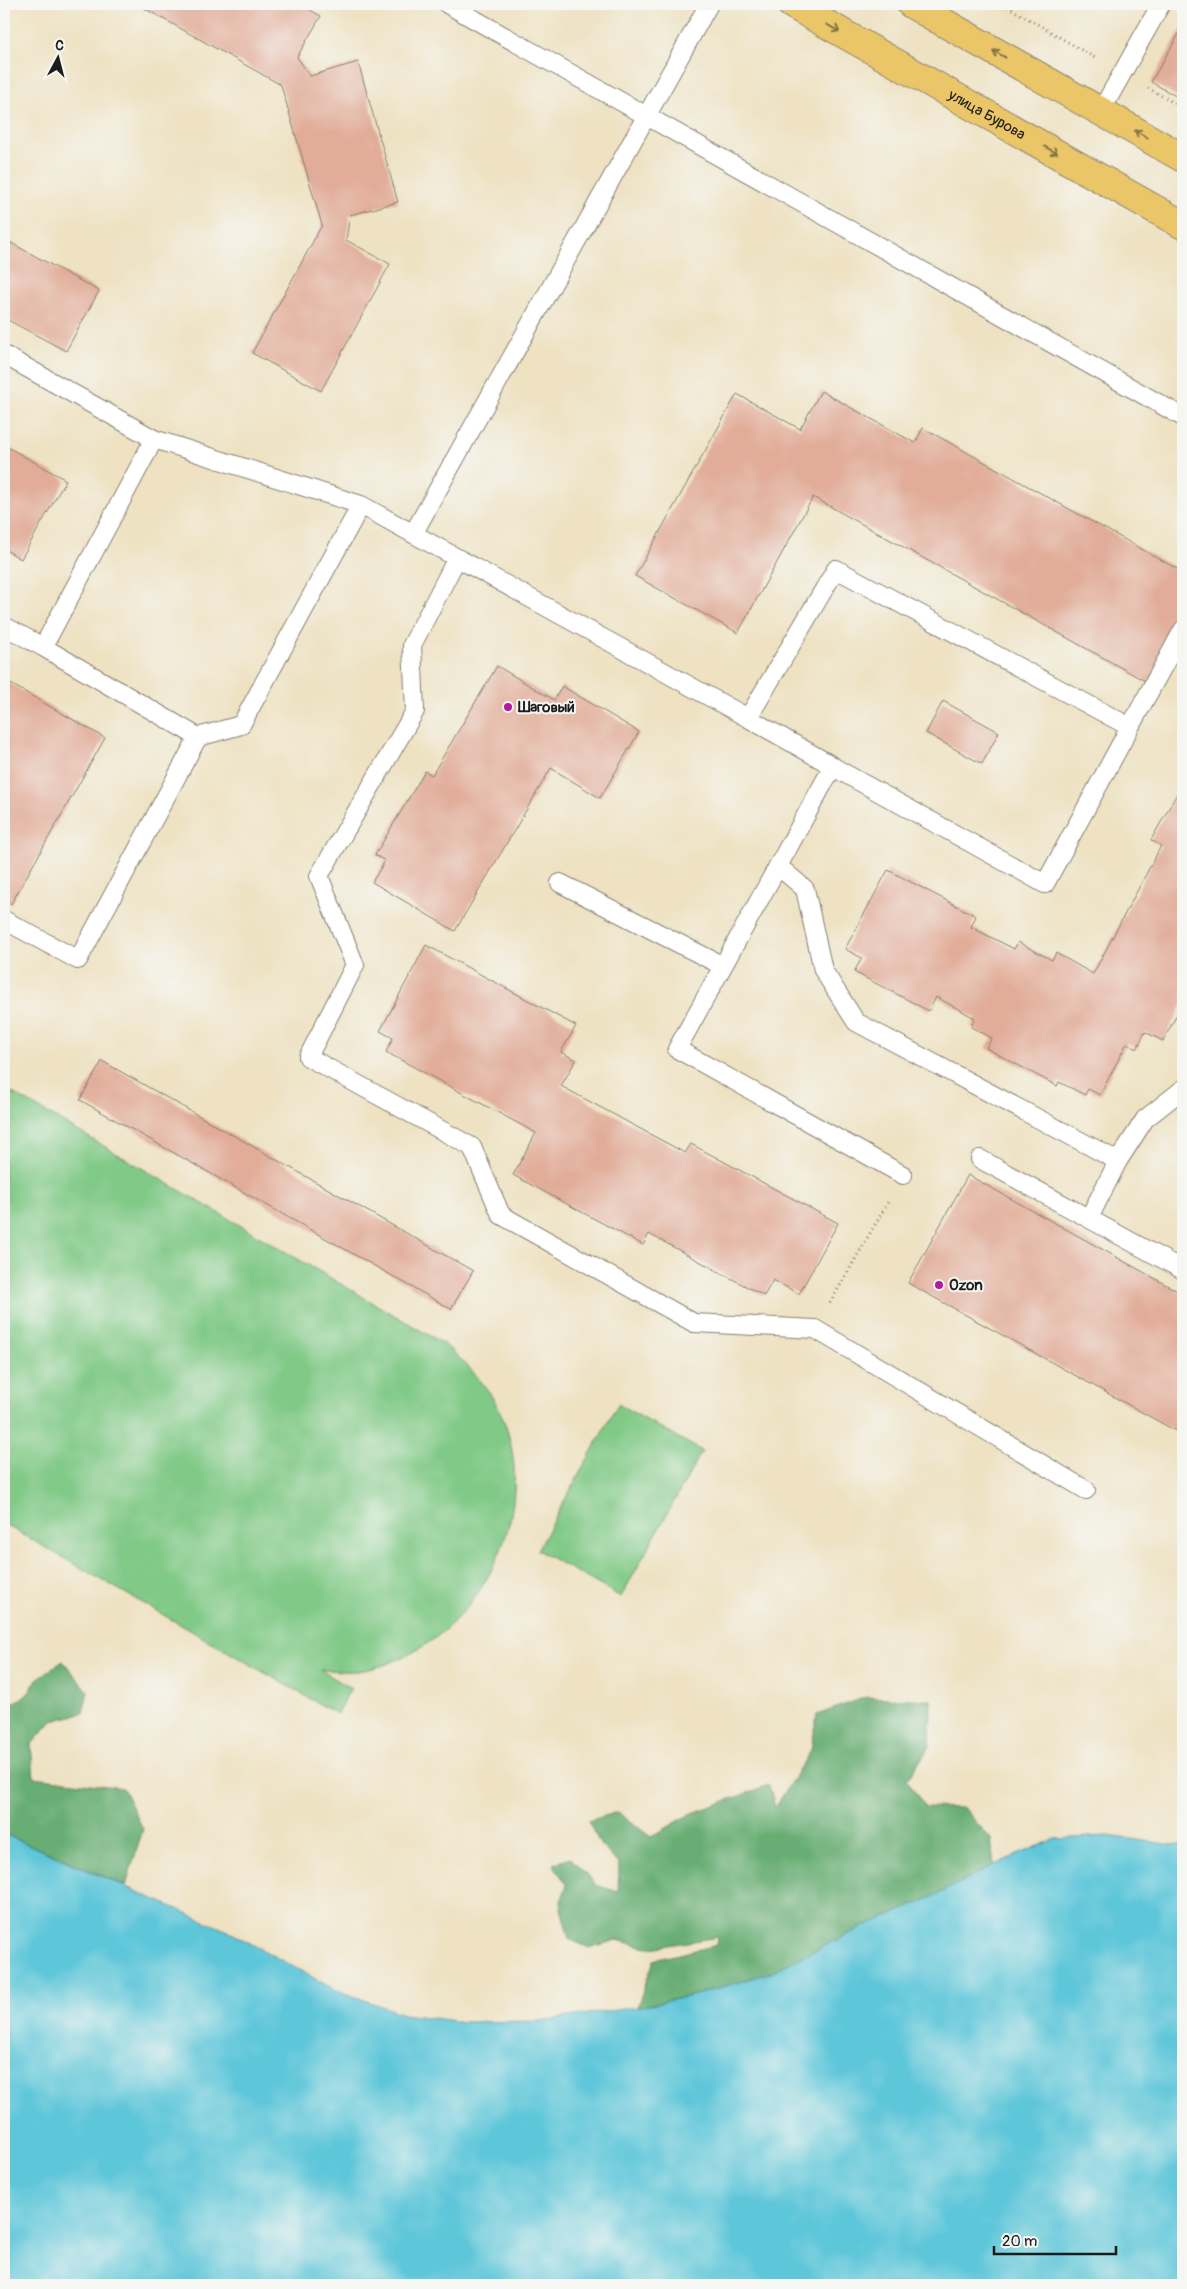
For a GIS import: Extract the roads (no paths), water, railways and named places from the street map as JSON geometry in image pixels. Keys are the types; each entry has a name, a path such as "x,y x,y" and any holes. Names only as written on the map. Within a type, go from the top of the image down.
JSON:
{"main road":[{"name":"улица Бурова","path":"790,4 1183,225"},
{"path":"911,4 1183,158"}],"lane":[{"path":"447,4 1183,417"},
{"path":"413,534 645,115 709,4"},
{"path":"1101,111 1161,4"},
{"path":"4,355 154,440 361,505 1045,884 1183,630"},
{"path":"43,647 154,440"},
{"path":"4,626 198,738 241,726 361,505"},
{"path":"457,558 412,645 415,711 319,876 354,965 308,1056 472,1147 501,1215 694,1323 814,1329 1086,1490"},
{"path":"748,718 836,569 1130,727"},
{"path":"4,920 78,960 198,738"},
{"path":"826,763 833,766 677,1050 903,1174"},
{"path":"778,866 805,889 823,970 856,1022 1118,1161"},
{"path":"560,883 723,966"},
{"path":"1089,1218 1118,1161 1146,1119 1183,1089"},
{"path":"980,1159 1183,1270"}],"water":[{"path":"4,1834 228,1931 334,1989 403,2014 463,2022 540,2021 637,2007 696,1995 769,1973 865,1926 931,1898 994,1865 1055,1839 1107,1836 1183,1846 1183,2285 4,2285"}],"place":[{"name":"Шаговый","path":"508,707"},
{"name":"Ozon","path":"939,1285"}]}
